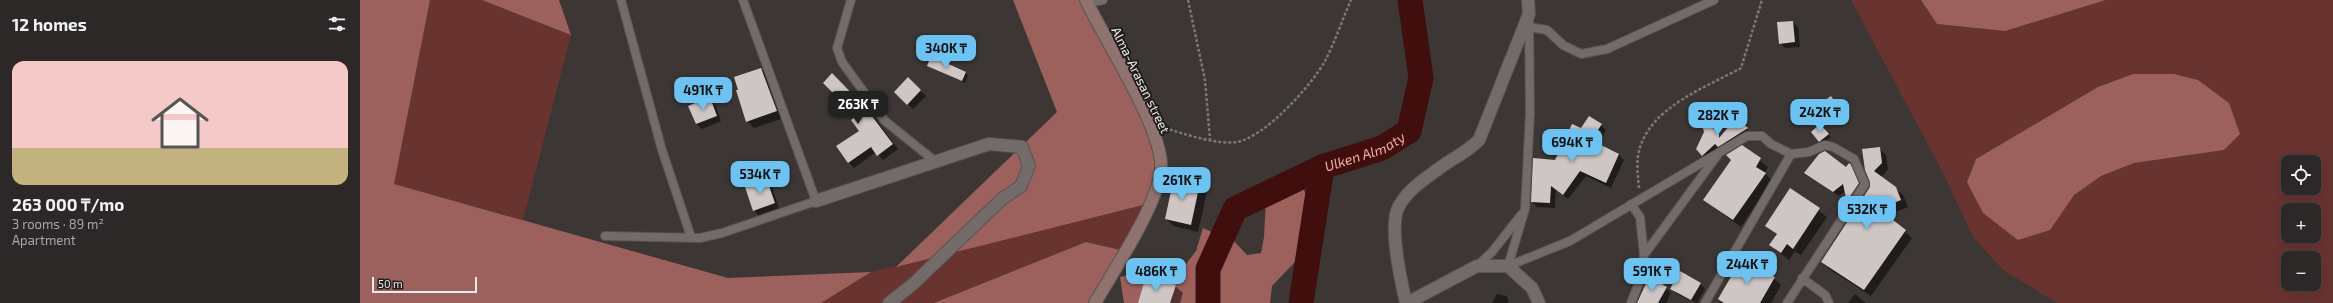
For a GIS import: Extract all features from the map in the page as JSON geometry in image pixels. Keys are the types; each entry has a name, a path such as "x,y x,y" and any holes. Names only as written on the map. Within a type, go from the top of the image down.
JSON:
{"main road":[{"name":"Alma-Arasan street","path":"1086,1 1150,123 1161,157 1161,171 1151,203 1095,303"}],"street":[{"path":"1528,0 1529,14 1479,140 1466,153 1438,169 1418,184 1398,207 1396,237 1398,262 1406,303 1477,266 1508,266 1532,288 1539,303"},
{"path":"816,201 989,144 1022,147 1029,166 1021,186 1002,199 912,285 889,303"}],"lane":[{"path":"621,0 662,150 691,237"},
{"path":"605,236 700,238 722,233 816,201 743,0"},
{"path":"851,0 837,48 842,62 885,121 936,162"},
{"path":"1086,1 1103,0"},
{"path":"1529,27 1547,30 1563,45 1581,54 1607,49 1714,0"},
{"path":"1508,266 1525,209 1530,114 1529,14"},
{"path":"1508,266 1570,241 1640,198 1747,136 1762,136 1771,144 1791,154 1809,152 1825,145 1833,147 1854,160 1865,184 1787,303"},
{"path":"1644,255 1721,150"},
{"path":"1705,303 1791,154"},
{"path":"1631,204 1640,216 1644,255 1640,280 1631,303"},
{"path":"1477,266 1492,252 1525,209"},
{"path":"1802,278 1826,296 1829,303"}],"path":[{"path":"1188,0 1205,80 1210,140"},
{"path":"1150,123 1198,138 1210,140 1236,142 1258,134 1301,93 1324,62 1351,0"},
{"path":"1640,198 1637,174 1639,152 1645,135 1657,119 1681,101 1741,68 1762,0"}],"shaded area":[{"path":"360,0 430,0 394,184 728,278 871,272 821,303 360,303"},
{"path":"430,0 482,0 571,35 523,220 394,184"},
{"path":"482,0 559,0 571,35"},
{"path":"1013,0 1086,0 1150,123 1161,171 1151,203 896,267 1057,112"},
{"path":"1851,0 1921,0 1937,24 2004,31 2106,0 2333,0 2333,303 2057,303 2003,270 1973,237 1943,173","holes":["2133,74 2174,74 2198,80 2229,103 2224,150 2134,163 2101,176 2074,195 1967,182 1976,159 2098,87"]},
{"path":"1921,0 2106,0 2005,31 1937,24"},
{"path":"2133,74 2174,74 2198,80 2229,103 2240,134 2224,150 2134,163 2101,176 2074,195 2050,230 2018,240 1983,213 1967,182 1976,159 2098,87"},
{"path":"1303,188 1308,199 1295,262 1272,286 1270,303 1124,303 1120,277 1186,264 1196,251 1203,228 1235,242 1247,255 1261,253 1264,237 1266,200"},
{"path":"1151,203 1125,251 1086,242 934,303 821,303 871,272"},
{"path":"1086,242 1125,251 1095,303 934,303"}],"building":[{"path":"1793,21 1795,42 1779,44 1777,22"},
{"path":"931,56 966,72 962,81 927,66"},
{"path":"761,68 777,111 746,122 736,90 738,90 734,77"},
{"path":"832,73 865,107 893,144 877,156 871,147 848,163 836,146 859,131 851,120 856,116 823,83"},
{"path":"908,77 921,90 907,105 894,92"},
{"path":"1831,96 1841,111 1826,121 1817,106"},
{"path":"710,97 717,116 696,124 688,106"},
{"path":"1589,116 1602,124 1591,140 1619,154 1606,183 1580,171 1563,195 1551,186 1550,203 1531,202 1533,158 1555,160 1572,124 1581,128"},
{"path":"1700,116 1719,134 1719,138 1736,118 1748,128 1718,147 1715,144 1702,156 1696,149 1704,132"},
{"path":"1820,124 1829,134 1819,142 1811,132"},
{"path":"1742,145 1761,158 1756,167 1766,173 1733,220 1703,200 1731,160 1726,155"},
{"path":"1880,147 1882,163 1874,171 1896,187 1901,200 1879,209 1906,230 1864,290 1821,262 1870,187 1870,182 1865,170 1862,149"},
{"path":"1825,151 1846,167 1849,163 1851,165 1859,183 1849,198 1846,198 1843,184 1833,192 1804,173 1819,154"},
{"path":"1174,177 1200,183 1191,225 1165,219"},
{"path":"767,180 775,203 753,211 745,187"},
{"path":"1790,188 1820,208 1793,249 1787,244 1781,253 1769,245 1777,234 1765,226"},
{"path":"1742,258 1775,277 1760,303 1724,303 1718,299"},
{"path":"1680,271 1701,283 1691,300 1670,289"},
{"path":"1146,276 1176,285 1170,303 1138,303"},
{"path":"1649,277 1667,287 1658,303 1637,303"}],"waterway":[{"name":"Ulken Almaty","path":"1301,303 1322,167 1382,148 1409,131 1421,78 1410,0"},
{"path":"1208,303 1208,269 1235,209 1322,167"}]}
